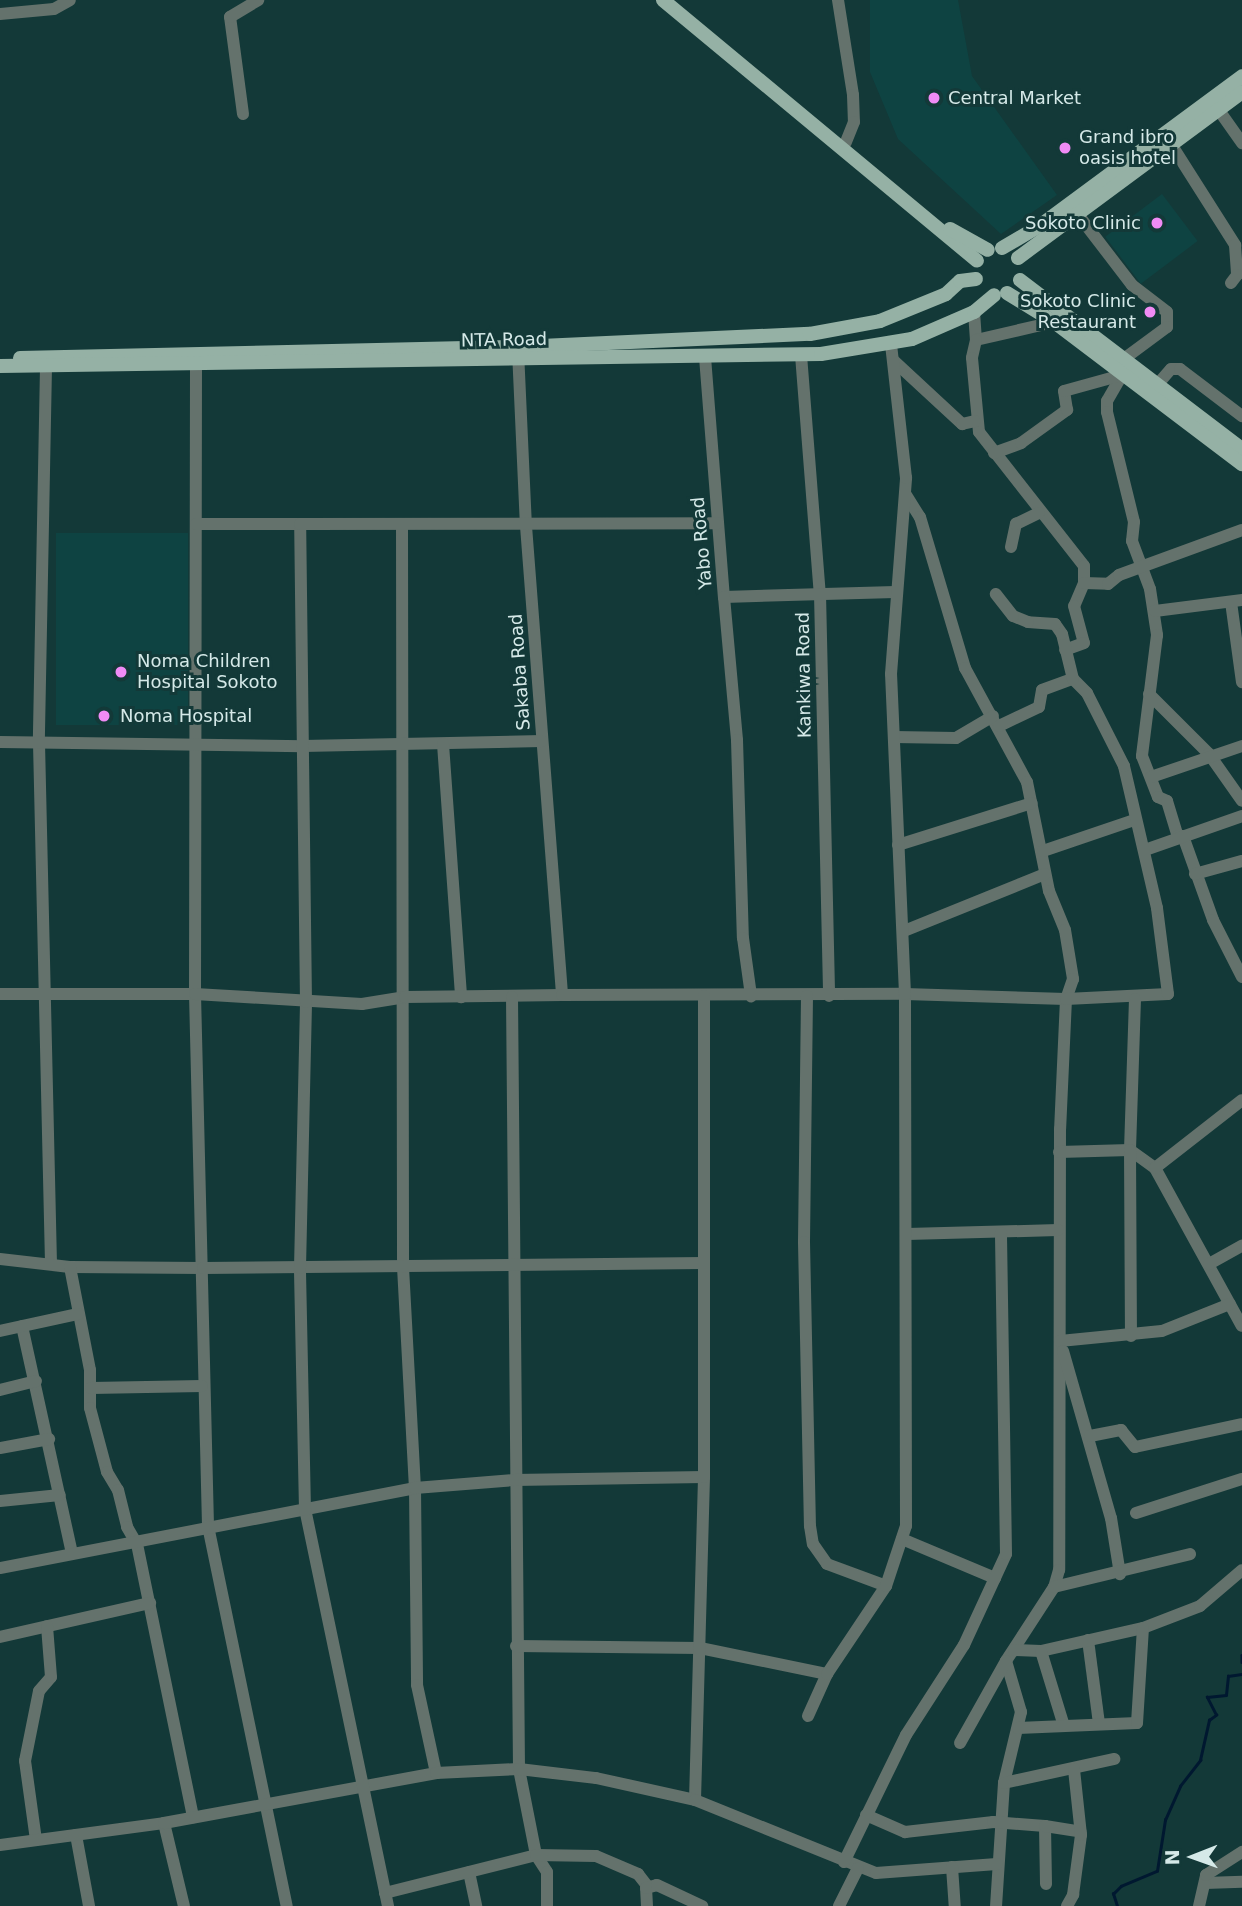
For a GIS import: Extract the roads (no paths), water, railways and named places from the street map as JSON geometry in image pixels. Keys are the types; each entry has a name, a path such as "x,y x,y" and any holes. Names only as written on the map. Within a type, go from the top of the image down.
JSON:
{"main road":[{"path":"663,0 989,253"},
{"path":"678,0 953,231 989,253 1018,258 1076,212 1242,92"},
{"path":"1242,76 1041,225 989,253 976,279 1054,322 1122,368 1157,385 1242,449"},
{"path":"1018,258 1020,280 1122,368 1242,464"},
{"name":"NTA Road","path":"0,366 196,364 518,353 810,334 880,321 946,294 960,281 976,279"},
{"name":"NTA Road","path":"0,358 518,353 705,357 801,355 891,344 974,312 1020,280"}],"street":[{"path":"0,14 54,9 70,0"},
{"path":"243,114 230,17 257,0"},
{"path":"838,0 853,95 854,122 846,142"},
{"path":"1218,109 1242,143"},
{"path":"1171,144 1236,245 1237,275 1231,283"},
{"path":"994,453 1021,443 1067,410 1064,391 1122,368 1167,327 1167,312 1132,285 1076,212"},
{"path":"974,312 976,340 972,358 975,421 994,453 1039,513 1055,525 1081,560 1084,583 1074,606 1084,643 1065,650"},
{"path":"976,340 1054,322"},
{"path":"808,1717 827,1674 886,1586 902,1539 907,1496 904,931 894,737 895,592 906,495 891,344"},
{"name":"Sakaba Road","path":"518,353 526,526 562,995"},
{"name":"Kankiwa Road","path":"801,355 820,594 829,996"},
{"name":"Yabo Road","path":"705,357 724,597 895,592"},
{"path":"894,361 962,424 975,421"},
{"path":"196,364 195,994 203,1268 202,1386 208,1526 287,1906"},
{"path":"46,367 39,743 51,1262"},
{"path":"1122,368 1107,401 1107,412 1141,566 1155,611 1157,635 1141,742 1144,766 1158,797 1167,801 1178,836 1183,836"},
{"path":"1157,385 1171,369 1180,369 1242,416"},
{"path":"906,495 920,517 965,668 1027,782 1043,851 1045,874 1065,930 1073,979 1066,999 1059,1152 1059,1570 1054,1587 960,1743"},
{"path":"1011,547 1016,524 1039,513"},
{"path":"196,524 526,526 718,523"},
{"path":"300,524 306,1002 300,1268 305,1510 388,1906"},
{"path":"402,524 401,744 405,997 403,1267 415,1488 417,1685 436,1773"},
{"path":"1084,583 1108,584 1141,566 1242,530"},
{"path":"0,994 195,994 362,1004 405,997 512,998 562,995 905,994 1135,999 1168,994 1171,990 1145,850 1134,820 1124,766 1087,693 1073,679 1055,624 1028,622 1013,615 996,594"},
{"path":"724,597 737,740 742,926 751,996"},
{"path":"1155,611 1236,601 1242,682"},
{"path":"894,737 956,738 1039,707 1042,690 1073,679"},
{"path":"1149,694 1209,754 1242,801"},
{"path":"0,742 196,742 303,746 542,741"},
{"path":"443,744 461,997"},
{"path":"1151,777 1209,754 1242,746"},
{"path":"898,845 1032,803"},
{"path":"1145,850 1242,816"},
{"path":"1043,851 1134,820"},
{"path":"1183,836 1195,874 1242,977"},
{"path":"1195,874 1242,861"},
{"path":"904,931 1045,874"},
{"path":"695,1800 704,1477 704,996"},
{"path":"807,996 804,1242 810,1526 813,1544 827,1564 886,1586"},
{"path":"512,998 512,1267 519,1769 537,1855 547,1872 547,1906"},
{"path":"1130,1336 1130,1150 1135,999"},
{"path":"1155,1168 1242,1100"},
{"path":"1059,1152 1130,1150 1155,1168 1242,1326"},
{"path":"906,1234 1058,1230"},
{"path":"844,1862 906,1735 964,1645 1006,1554 1001,1233"},
{"path":"1209,1264 1242,1246"},
{"path":"0,1259 51,1262 70,1267 203,1268 704,1263"},
{"path":"70,1267 91,1388 90,1409 107,1472 118,1490 127,1527 137,1544 193,1817"},
{"path":"1060,1341 1161,1331 1230,1304"},
{"path":"0,1331 78,1314"},
{"path":"22,1326 72,1553"},
{"path":"1060,1341 1090,1436 1120,1574"},
{"path":"0,1390 36,1381"},
{"path":"91,1388 202,1386"},
{"path":"1090,1436 1121,1430 1135,1447 1242,1424"},
{"path":"0,1448 48,1439"},
{"path":"0,1568 72,1553 137,1544 208,1526 415,1488 514,1480 704,1477"},
{"path":"1136,1513 1242,1479"},
{"path":"0,1501 60,1495"},
{"path":"902,1539 995,1578"},
{"path":"1054,1587 1120,1574 1190,1554"},
{"path":"1010,1656 1143,1628 1200,1606 1242,1570"},
{"path":"0,1637 150,1603"},
{"path":"36,1840 25,1761 39,1691 51,1677 47,1626"},
{"path":"1018,1728 1137,1723 1143,1628"},
{"path":"1088,1640 1099,1723"},
{"path":"516,1646 700,1648 827,1674"},
{"path":"1041,1651 1064,1726"},
{"path":"996,1906 1004,1783 1021,1712 1010,1656"},
{"path":"1004,1783 1114,1759"},
{"path":"0,1845 164,1823 436,1773 519,1769 596,1778 695,1800 766,1825 858,1868 892,1874 998,1864"},
{"path":"1068,1906 1073,1895 1081,1832 1074,1769"},
{"path":"866,1815 905,1832 1000,1822 1081,1832"},
{"path":"164,1823 184,1906"},
{"path":"1045,1826 1046,1884"},
{"path":"76,1835 89,1906"},
{"path":"1199,1906 1205,1883 1213,1868 1242,1853"},
{"path":"385,1893 537,1855 612,1861 638,1874 648,1887 647,1906"},
{"path":"952,1867 955,1906"},
{"path":"839,1906 858,1868"},
{"path":"469,1872 476,1906"},
{"path":"1205,1883 1242,1882"},
{"path":"648,1887 657,1885 702,1906"}],"waterway":[{"path":"1242,1655 1242,1662"},
{"path":"1117,1906 1113,1894 1121,1886 1157,1871 1165,1820 1180,1786 1200,1760 1209,1720 1216,1715 1207,1697 1226,1695 1228,1676 1242,1674"}],"place":[{"name":"Central Market","path":"934,98"},
{"name":"Grand ibro oasis hotel","path":"1065,148"},
{"name":"Sokoto Clinic","path":"1157,223"},
{"name":"Sokoto Clinic Restaurant","path":"1150,312"},
{"name":"Noma Children Hospital Sokoto","path":"121,672"},
{"name":"Noma Hospital","path":"104,716"}]}
